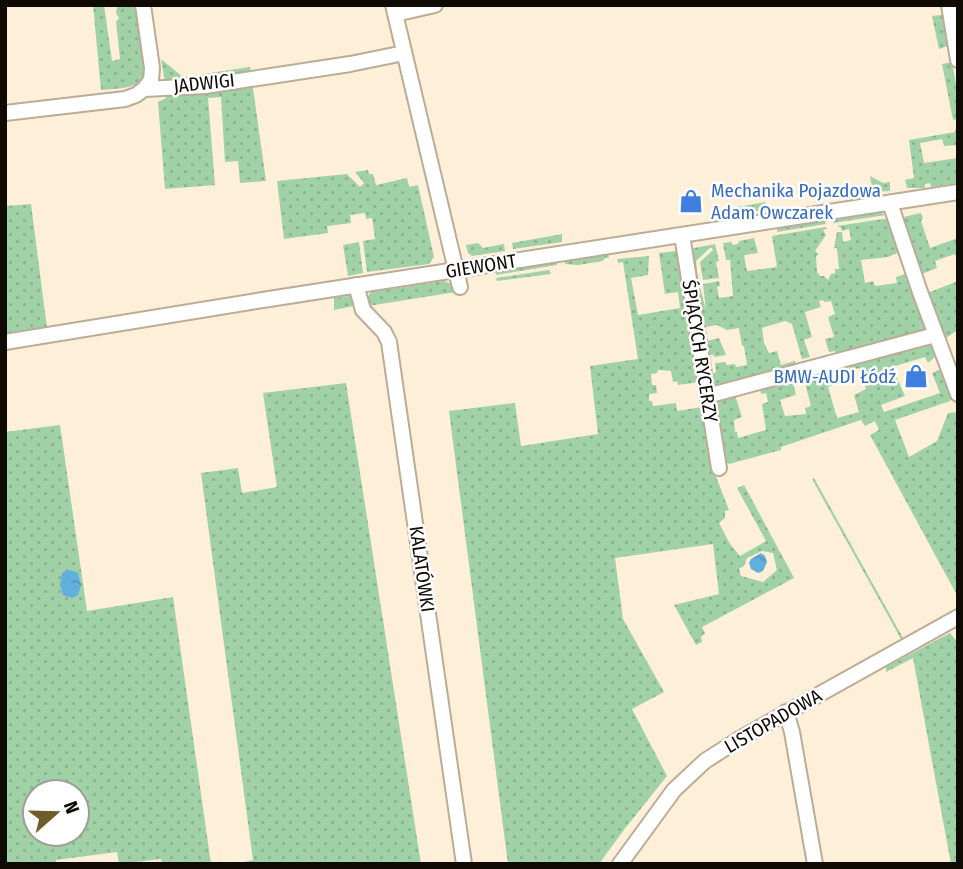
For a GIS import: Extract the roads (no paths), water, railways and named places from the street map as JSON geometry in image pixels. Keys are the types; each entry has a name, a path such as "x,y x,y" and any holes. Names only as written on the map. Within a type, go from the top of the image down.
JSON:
{"street":[{"path":"143,5 152,68 151,80 144,89"},
{"path":"435,5 394,10 460,287"},
{"path":"949,5 958,60"},
{"name":"JADWIGI","path":"5,113 125,99 144,89 205,86 404,53"},
{"name":"GIEWONT","path":"5,342 958,192"},
{"path":"890,202 935,335 953,368 958,394"},
{"name":"ŚPIĄCYCH RYCERZY","path":"682,235 719,468"},
{"name":"KALATÓWKI","path":"356,285 363,310 389,342 464,864"},
{"path":"706,396 935,335"},
{"name":"LISTOPADOWA","path":"620,864 674,790 691,772 726,747 786,712 956,621"},
{"path":"786,712 792,732 815,864"}],"water":[{"path":"761,553 767,562 763,571 758,573 751,569 749,563"},
{"path":"70,570 78,573 81,585 78,595 72,598 63,595 60,585 62,573"}],"place":[{"name":"Mechanika Pojazdowa Adam Owczarek","path":"691,201"},
{"name":"BMW-AUDI Łódź","path":"916,376"}]}
